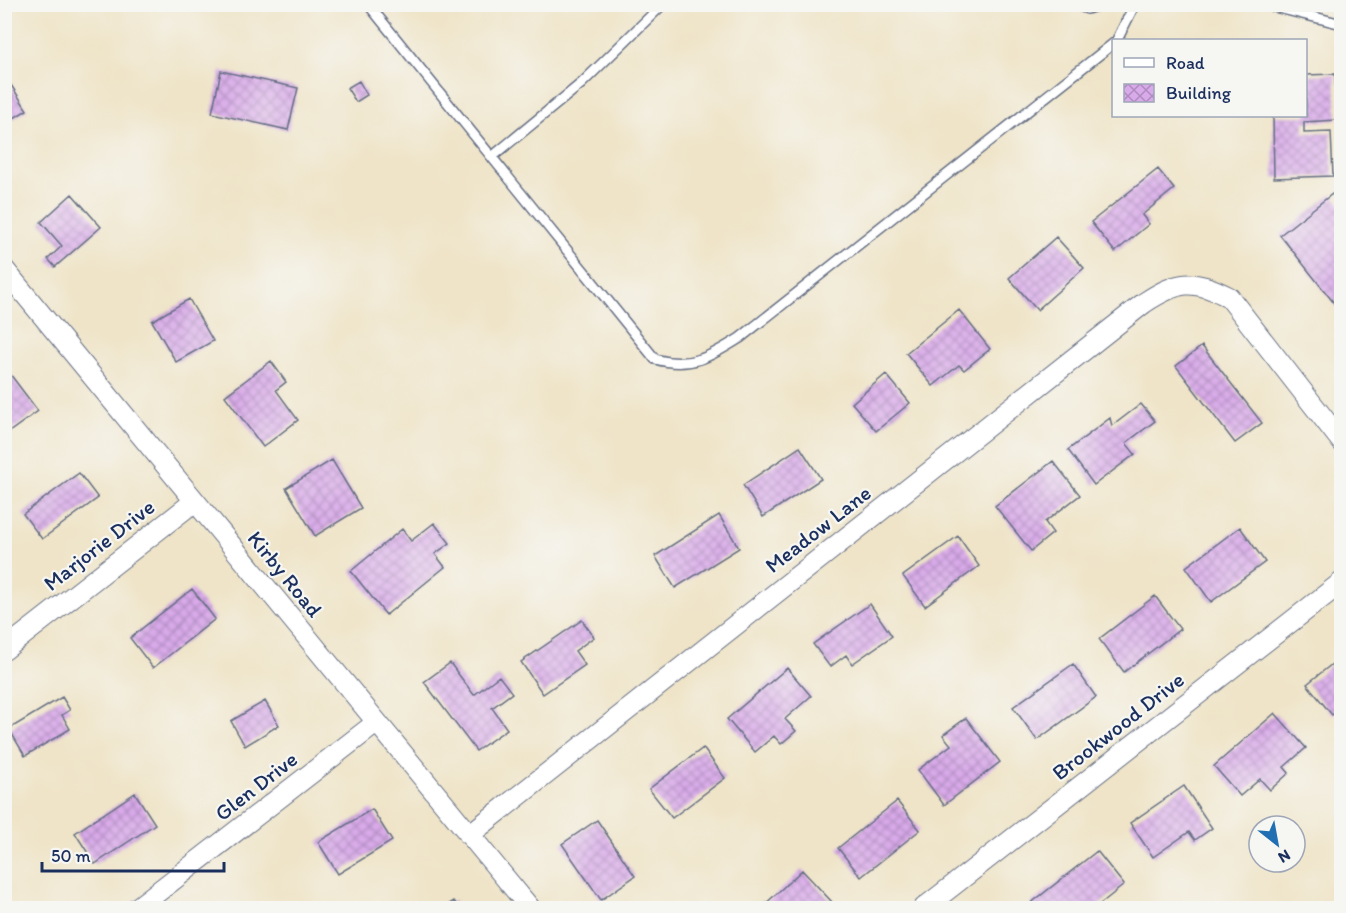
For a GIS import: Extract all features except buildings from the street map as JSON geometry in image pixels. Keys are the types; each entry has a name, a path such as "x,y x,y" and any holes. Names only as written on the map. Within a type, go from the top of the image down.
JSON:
{"street":[{"name":"Kirby Road","path":"4,269 530,909"},
{"name":"Meadow Lane","path":"469,835 1144,303 1183,283 1207,285 1229,297 1341,442"},
{"name":"Marjorie Drive","path":"4,650 195,501"},
{"name":"Brookwood Drive","path":"924,909 1341,582"},
{"name":"Glen Drive","path":"137,909 376,723"}],"lane":[{"path":"368,4 655,359 674,364 697,361 715,354 740,338 1112,44"},
{"path":"492,157 582,83 663,4"},
{"path":"1074,4 1087,9 1102,4"},
{"path":"1117,39 1135,4"},
{"path":"1270,5 1341,24"}]}
